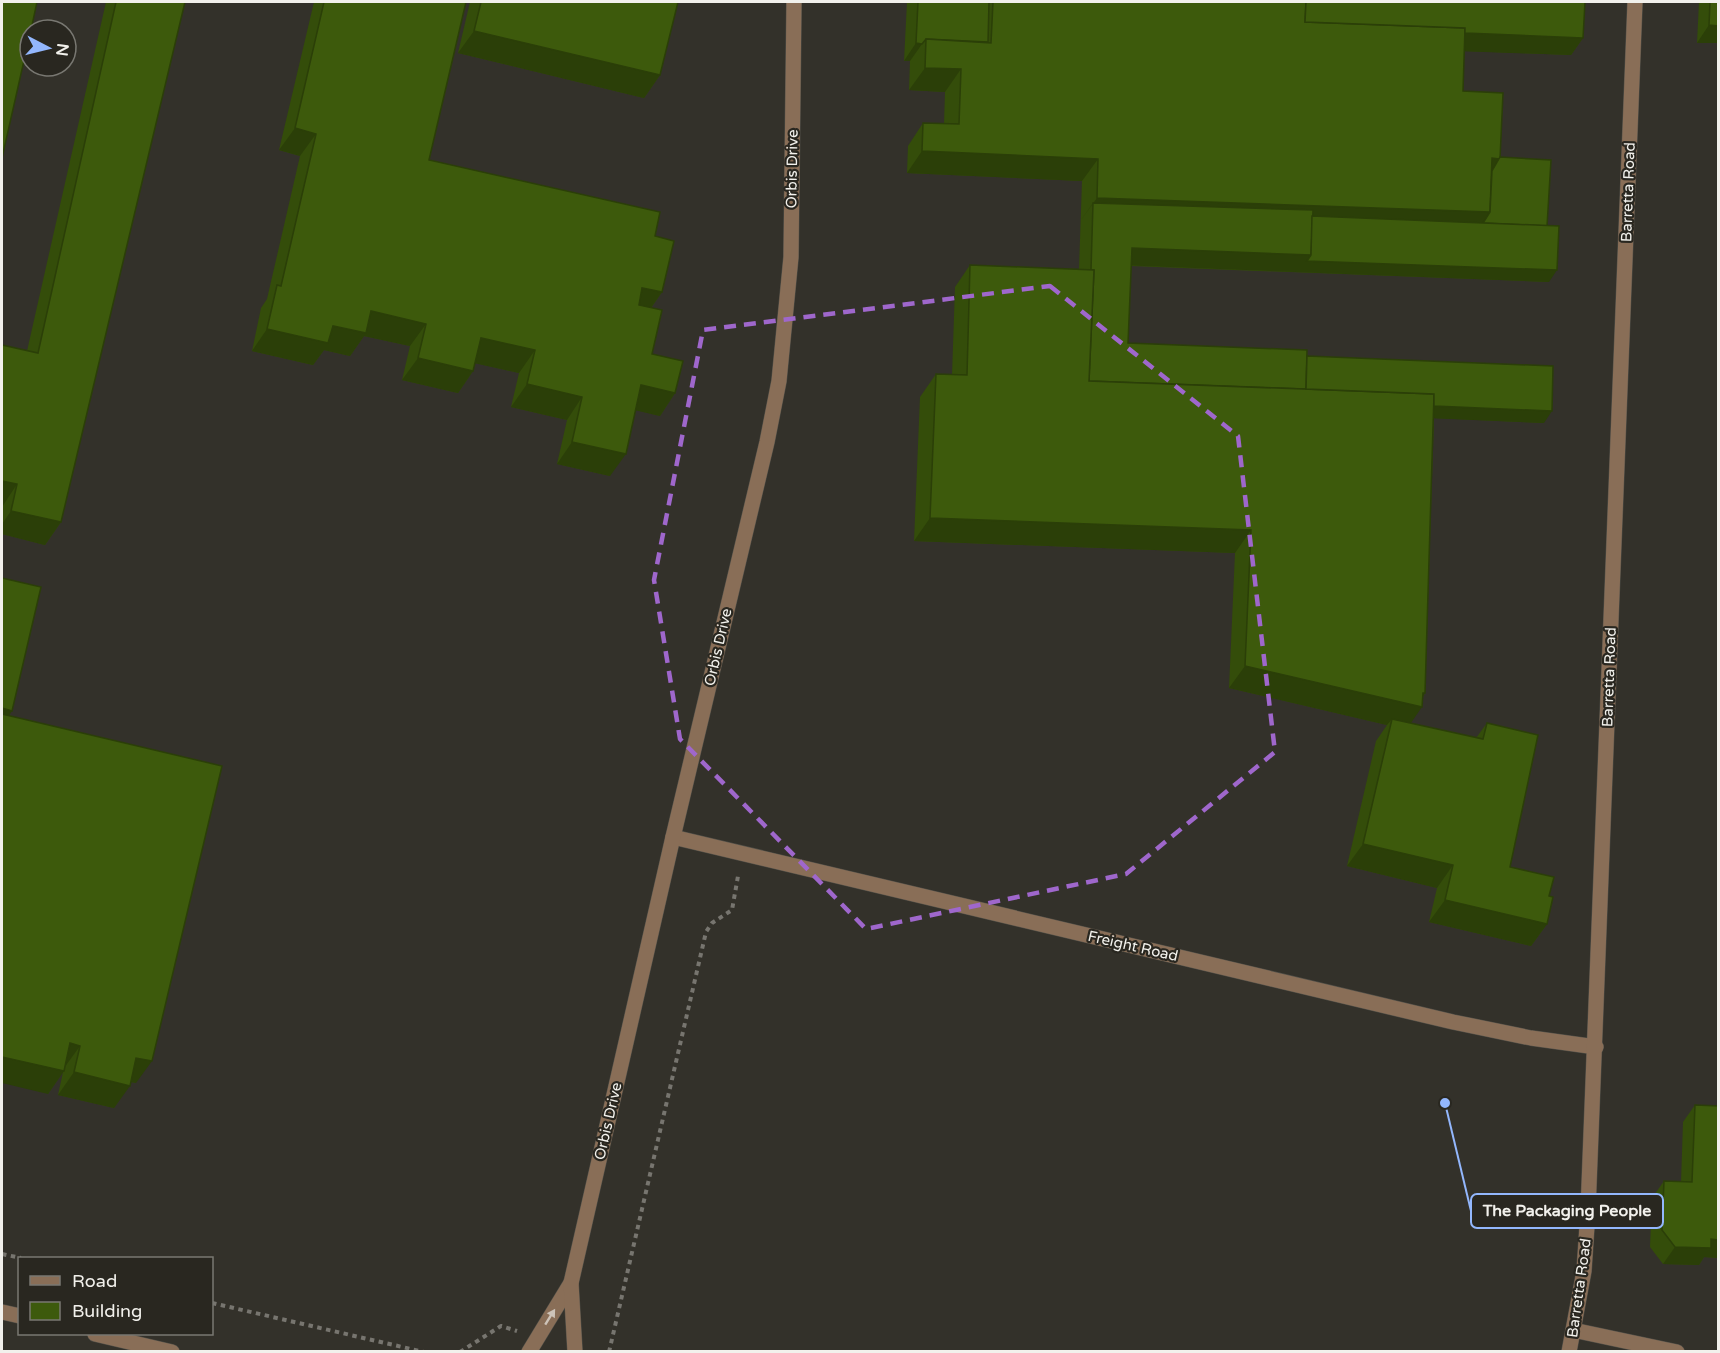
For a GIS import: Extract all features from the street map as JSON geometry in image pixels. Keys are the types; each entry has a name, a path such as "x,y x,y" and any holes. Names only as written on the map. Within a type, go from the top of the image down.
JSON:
{"street":[{"name":"Orbis Drive","path":"576,1352 571,1283 673,837 767,442 779,381 790,257 794,2"},
{"name":"Barretta Road","path":"1569,1352 1584,1271 1596,1047 1635,2"},
{"name":"Freight Road","path":"673,837 1453,1022 1531,1038 1596,1047"},
{"name":"Orbis Drive","path":"529,1352 571,1283"},
{"path":"2,1312 18,1316"},
{"path":"1573,1330 1677,1352"},
{"path":"99,1335 172,1352"}],"path":[{"path":"609,1352 706,932 712,923 732,910 743,854"},
{"path":"2,1254 18,1257"},
{"path":"213,1302 424,1352"}],"highlighted area":[{"path":"1050,286 1238,436 1275,752 1126,874 866,929 680,739 654,580 703,330"}],"building":[{"path":"2,2 37,2 34,18 18,18 18,78 20,78 2,158"},
{"path":"116,2 185,2 61,522 11,511 17,484 2,481 2,345 38,353"},
{"path":"324,2 466,2 429,160 660,212 655,236 674,241 662,292 642,288 639,305 662,310 652,354 683,361 675,393 641,385 626,454 572,442 582,397 527,384 535,350 481,338 473,371 418,358 426,324 371,311 366,333 333,326 328,343 267,329 277,285 281,286 316,134 295,128"},
{"path":"481,2 678,2 660,75 474,31"},
{"path":"918,2 989,2 988,42 926,39 922,44 916,43"},
{"path":"993,2 1306,2 1305,22 1465,28 1463,91 1503,93 1500,159 1492,158 1490,212 1097,198 1098,159 922,151 923,123 959,124 961,69 925,68 926,39 991,43"},
{"path":"1306,2 1585,2 1583,38 1465,33 1465,28 1305,22"},
{"path":"1710,2 1719,2 1719,26 1709,25"},
{"path":"1500,157 1551,160 1547,226 1483,223 1490,212 1492,171"},
{"path":"1093,203 1313,210 1311,255 1132,248 1128,343 1307,350 1306,389 1089,381 1094,270 1091,270"},
{"path":"1312,216 1559,226 1557,270 1307,261 1311,255"},
{"path":"970,265 1094,270 1089,381 1434,394 1425,693 1423,693 1422,707 1245,666 1251,530 930,518 936,374 967,375"},
{"path":"1307,356 1553,366 1552,411 1434,406 1434,394 1306,389"},
{"path":"2,578 41,587 12,711 2,708"},
{"path":"2,714 222,766 152,1061 136,1058 130,1086 74,1072 80,1046 70,1043 64,1071 2,1057"},
{"path":"1392,719 1483,739 1487,723 1538,735 1510,867 1554,877 1549,896 1553,897 1547,924 1445,900 1453,865 1363,844"},
{"path":"1695,1105 1719,1106 1719,1240 1711,1239 1711,1248 1675,1247 1662,1230 1664,1181 1692,1182"}],"place":[{"name":"The Packaging People","path":"1445,1103"}]}
